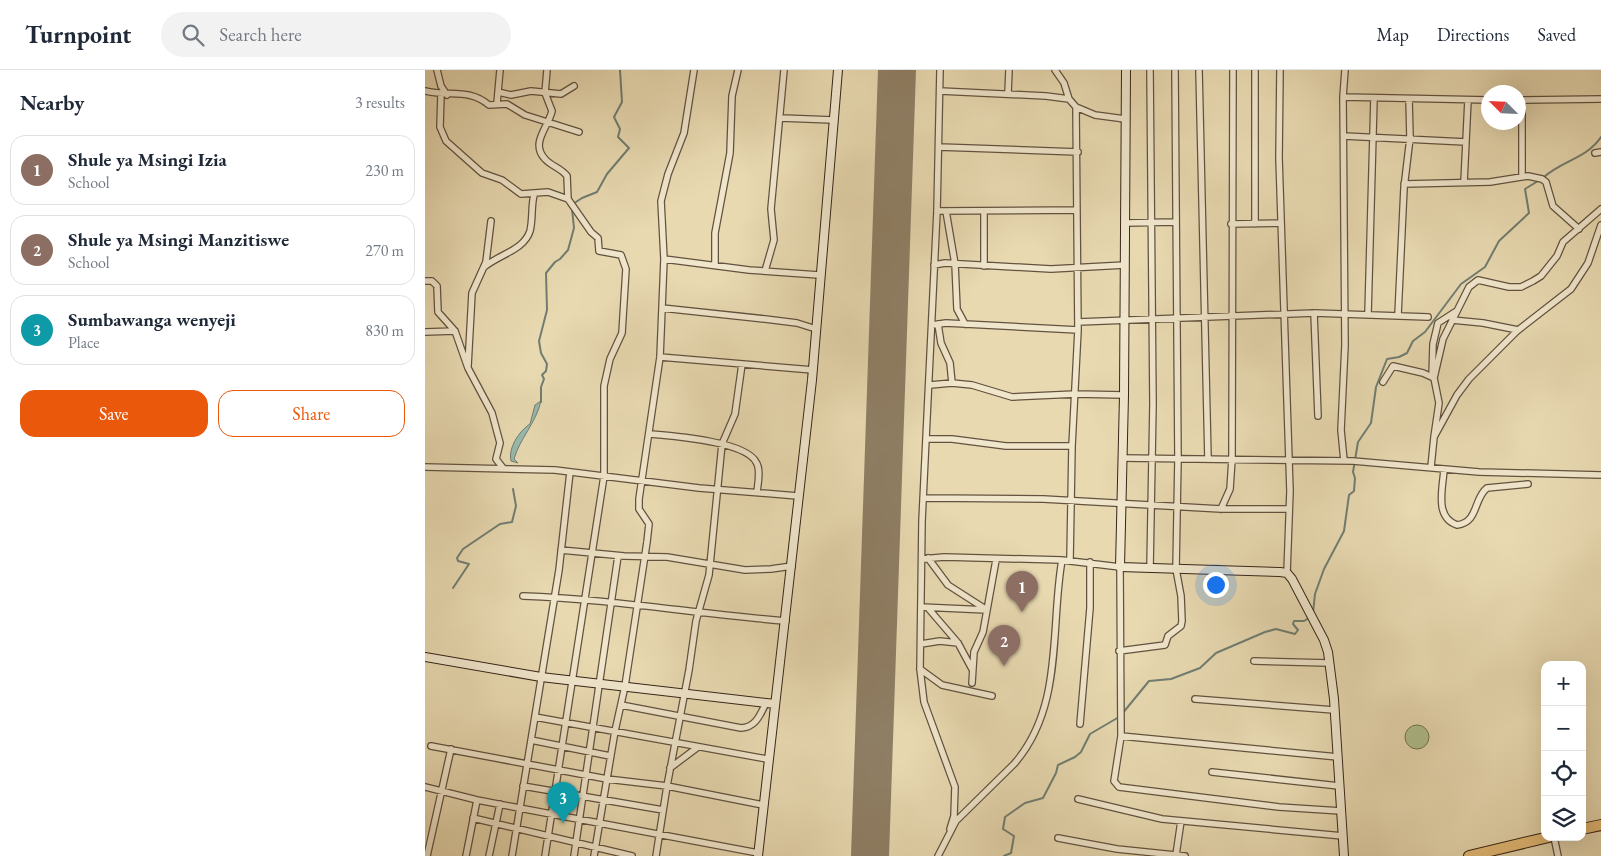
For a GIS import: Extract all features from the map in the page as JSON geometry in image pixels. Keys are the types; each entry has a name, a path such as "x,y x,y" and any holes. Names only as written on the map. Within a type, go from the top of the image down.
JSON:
{"highway":[{"path":"1586,828 1601,825"},
{"path":"1469,856 1541,839"}],"street":[{"path":"437,70 444,94 440,127 449,145 486,175 502,180 521,194 534,195 548,192 568,199"},
{"path":"497,103 499,70"},
{"path":"545,856 604,476 603,386 610,359 621,333 625,269 621,255 599,251 598,238 591,232 568,199 567,176 544,158 540,150 539,142 549,122 552,107 545,93 547,70"},
{"path":"594,856 615,731 625,686 646,556 649,524 639,505 660,357 664,259 661,201 668,174 684,133 694,70"},
{"path":"715,264 715,233 729,163 732,96 738,70"},
{"path":"765,271 774,240 771,209 784,70"},
{"path":"425,787 477,800 660,833 758,855 767,759 786,621 813,370 819,275 838,70"},
{"path":"938,856 954,816 955,787 924,702 920,669 925,559 923,498 935,325 934,265 940,70"},
{"path":"1008,93 1009,70"},
{"path":"1055,70 1064,83 1069,99 1076,107 1095,115 1125,119"},
{"path":"1126,70 1124,395 1120,504 1119,709 1121,736 1114,781 1119,787 1279,807 1341,811"},
{"path":"1150,70 1152,320 1150,568"},
{"path":"1119,651 1162,647 1165,645 1170,633 1181,626 1181,596 1177,569 1175,70"},
{"path":"1199,70 1209,459"},
{"path":"1221,509 1230,489 1232,459 1231,224 1233,70"},
{"path":"1255,70 1255,224"},
{"path":"1280,70 1283,315 1289,460 1287,573 1324,640 1329,663 1345,856"},
{"path":"1344,461 1341,421 1344,314 1343,97 1345,70"},
{"path":"498,92 511,95 527,91 561,94 574,86"},
{"path":"425,91 444,94 474,94 489,105 497,103 507,104 520,113 579,132"},
{"path":"940,91 1008,93 1069,99"},
{"path":"1343,97 1481,100"},
{"path":"1368,314 1374,98"},
{"path":"1398,315 1404,184 1410,138 1409,99"},
{"path":"1526,100 1601,99"},
{"path":"1464,182 1468,100"},
{"path":"1070,560 1073,501 1072,446 1078,330 1078,152 1076,107"},
{"path":"781,118 833,120"},
{"path":"1521,130 1522,177"},
{"path":"1344,136 1374,139 1410,138 1466,142"},
{"path":"939,147 1078,152"},
{"path":"1404,184 1490,182 1522,177 1537,178 1545,181 1553,206 1579,229"},
{"path":"484,266 502,254 518,248 527,238 534,195"},
{"path":"1433,378 1443,339 1469,287 1479,280 1509,287 1521,287 1533,281 1541,276 1557,256 1563,242 1601,209"},
{"path":"937,210 984,212 1077,210"},
{"path":"945,210 955,264 957,309 965,324"},
{"path":"984,212 984,266"},
{"path":"468,368 473,293 484,266 491,221"},
{"path":"1125,223 1175,222"},
{"path":"1231,224 1281,224"},
{"path":"1434,437 1452,403 1469,379 1518,330 1556,303 1581,276 1601,224"},
{"path":"664,259 765,271 819,275"},
{"path":"934,265 955,264 1077,269 1125,264"},
{"path":"425,281 435,282 438,312 455,332 468,368 492,413 500,442 496,459 503,468"},
{"path":"662,308 797,323 816,329"},
{"path":"1431,468 1439,403 1433,378 1433,344 1438,323 1457,310"},
{"path":"1314,313 1318,416"},
{"path":"1078,322 1232,318 1314,313 1428,317"},
{"path":"1452,320 1483,323 1518,330"},
{"path":"935,325 965,324 1078,330"},
{"path":"935,325 950,363 952,383"},
{"path":"425,332 455,332"},
{"path":"660,357 813,370"},
{"path":"656,856 697,613 706,586 710,562 722,444 735,414 742,364"},
{"path":"1383,382 1393,366 1423,372 1433,378"},
{"path":"930,386 952,383 972,385 1011,397 1076,394 1124,395"},
{"path":"649,434 687,437 722,444 751,456 755,460 758,469 757,492"},
{"path":"927,438 952,439 992,445 1072,446"},
{"path":"1122,458 1353,461 1527,474 1601,475"},
{"path":"425,467 503,468 570,472 717,489 798,496"},
{"path":"1444,469 1443,513 1447,520 1457,525 1472,517 1481,495 1487,488 1528,484"},
{"path":"512,856 554,597 570,472"},
{"path":"923,498 1073,501 1221,509 1289,509"},
{"path":"561,550 710,562 745,570 791,566"},
{"path":"575,856 617,556"},
{"path":"925,559 944,557 996,560 1070,560 1120,567 1287,573"},
{"path":"925,559 948,585 987,610"},
{"path":"972,683 976,645 983,632 996,560"},
{"path":"950,829 1023,754 1037,729 1044,711 1052,666 1062,560"},
{"path":"1080,724 1090,608 1090,562"},
{"path":"523,596 637,604 697,613 786,621"},
{"path":"924,607 987,610"},
{"path":"924,607 958,643 973,671"},
{"path":"921,644 940,641 958,643"},
{"path":"425,657 541,677 775,704"},
{"path":"1254,661 1329,663"},
{"path":"920,669 942,685 992,696"},
{"path":"1195,700 1334,710"},
{"path":"621,705 745,728 756,722 766,703"},
{"path":"535,717 767,759"},
{"path":"1121,736 1338,758"},
{"path":"531,740 611,756"},
{"path":"431,746 607,779 667,786 763,805"},
{"path":"670,768 698,747"},
{"path":"427,856 451,749"},
{"path":"1212,772 1339,786"},
{"path":"523,786 663,810"},
{"path":"1078,799 1131,813 1181,821 1343,836"},
{"path":"466,856 477,800"},
{"path":"489,856 500,804"},
{"path":"473,818 632,856"},
{"path":"1174,855 1181,821"},
{"path":"1058,838 1117,849 1185,856"},
{"path":"1555,841 1558,856"}],"green space":[{"path":"1417,725 1426,728 1429,737 1426,746 1417,749 1408,746 1405,737 1408,728"}],"shaded area":[{"path":"541,401 536,416 514,459 518,463 511,461 511,451 515,440 530,424 535,405"}],"waterway":[{"path":"573,204 597,192 607,174 629,148 618,137 620,129 614,117 622,102 620,70"},
{"path":"1544,177 1551,171 1581,155 1601,137"},
{"path":"1313,613 1315,594 1324,569 1344,531 1349,495 1354,491 1355,478 1353,472 1358,442 1371,423 1376,387 1387,359 1399,357 1407,353 1413,341 1425,332 1461,284 1485,267 1499,241 1529,213 1525,189 1538,181"},
{"path":"541,402 541,387 544,379 542,375 546,371 547,364 541,353 539,341 547,310 546,273 568,250 574,228 572,209"},
{"path":"453,588 469,564 458,561 457,558 463,549 500,524 512,522 516,506 513,489"},
{"path":"1122,714 1149,681 1171,679 1200,668 1216,653 1265,632 1276,629 1295,634 1298,630 1293,624 1294,621 1304,621 1309,618"},
{"path":"1004,856 1011,853 1014,836 1003,829 1005,817 1025,803 1043,798 1058,765 1081,752 1090,734 1119,717"}],"runway":[{"path":"870,856 897,70"}],"place":[{"name":"Shule ya Msingi Izia","path":"1022,612"},
{"name":"Shule ya Msingi Manzitiswe","path":"1004,666"},
{"name":"Sumbawanga wenyeji","path":"563,823"}]}
